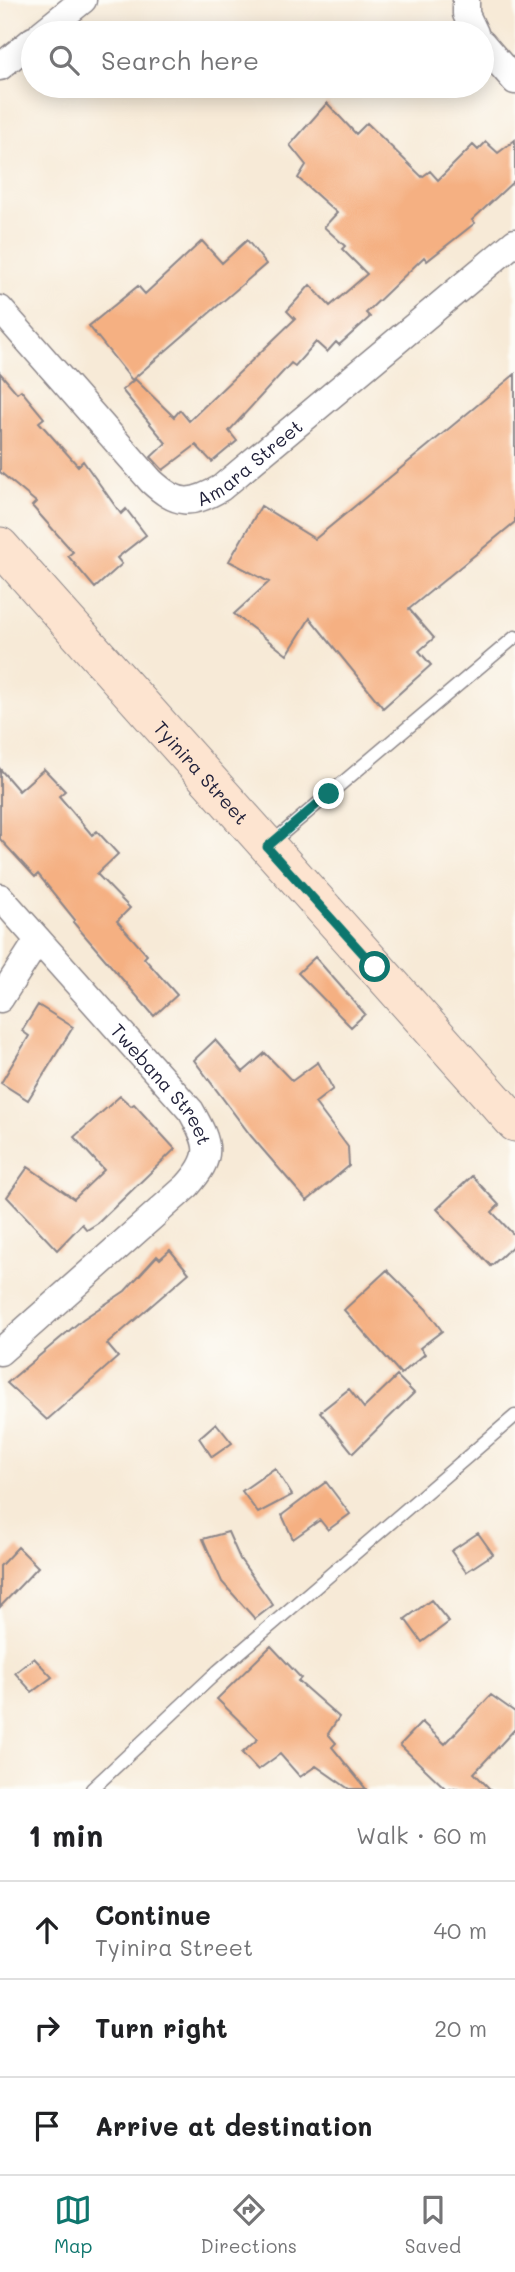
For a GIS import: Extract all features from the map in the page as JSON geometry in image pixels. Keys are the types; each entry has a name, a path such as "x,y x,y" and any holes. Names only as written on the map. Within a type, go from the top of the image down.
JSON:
{"street":[{"path":"57,21 83,0"},
{"path":"466,0 466,14 469,21"},
{"path":"0,67 21,50"},
{"path":"494,57 515,81"},
{"name":"Amara Street","path":"0,309 151,481 168,496 179,501 192,500 221,488 515,242"},
{"name":"Tyinira Street","path":"0,547 515,1123"},
{"name":"Twebana Street","path":"0,897 191,1111 204,1133 208,1153 204,1168 187,1186 0,1352"},
{"path":"0,999 38,940"}],"lane":[{"path":"267,847 515,637"},
{"path":"92,1789 218,1671 515,1416"}],"building":[{"path":"327,103 356,134 367,123 422,177 430,171 438,180 473,145 478,150 486,142 498,153 515,140 515,180 472,220 475,223 427,261 424,257 366,313 370,317 339,345 336,342 327,352 316,342 295,366 291,363 229,431 237,441 212,462 196,445 163,470 151,457 166,443 122,390 135,379 174,417 180,410 189,421 295,319 287,311 310,285 330,306 367,274 342,249 345,246 324,227 337,213 298,178 306,165 290,145"},
{"path":"247,240 266,264 132,380 89,326 138,286 145,294 202,241 222,263"},
{"path":"0,373 17,393 21,390 44,418 39,422 78,466 83,461 121,514 126,509 146,535 117,558 122,564 95,588 68,556 73,552 32,506 36,502 0,472"},
{"path":"515,374 515,522 409,609 434,638 419,651 431,665 383,708 310,618 287,655 234,614 269,582 229,561 261,506 315,539"},
{"path":"0,769 19,791 44,769 65,791 59,796 92,835 97,831 118,854 97,874 130,908 117,921 147,955 144,958 177,995 154,1016 73,922 75,920 38,874 35,877 0,839"},
{"path":"315,957 365,1014 351,1027 298,973"},
{"path":"38,1005 73,1027 28,1100 1,1083 29,1036 22,1031"},
{"path":"215,1040 243,1072 265,1053 292,1081 318,1062 333,1089 315,1103 348,1147 349,1166 307,1201 251,1136 194,1060"},
{"path":"120,1096 131,1106 134,1104 175,1149 98,1223 87,1230 82,1224 57,1250 7,1197 28,1167 74,1199 104,1170 74,1137"},
{"path":"472,1176 499,1205 492,1212 515,1236 515,1244 491,1266 437,1209"},
{"path":"170,1250 189,1273 107,1344 118,1357 47,1420 7,1383 83,1319 125,1291 157,1256 160,1259"},
{"path":"387,1270 426,1309 442,1331 420,1348 425,1354 401,1374 344,1310"},
{"path":"397,1376 414,1393 353,1453 320,1412 349,1389 364,1408"},
{"path":"216,1423 232,1443 212,1457 199,1438"},
{"path":"275,1468 292,1495 258,1513 242,1491"},
{"path":"326,1482 350,1514 328,1530 320,1520 293,1539 282,1515"},
{"path":"228,1532 240,1559 273,1605 255,1619 222,1582 203,1539"},
{"path":"478,1533 493,1554 466,1572 451,1551"},
{"path":"18,1547 38,1567 0,1607 0,1566"},
{"path":"431,1600 449,1622 422,1642 405,1619"},
{"path":"271,1646 301,1678 298,1681 339,1717 328,1734 336,1743 332,1747 366,1789 349,1789 316,1766 300,1777 280,1754 258,1770 242,1753 258,1739 217,1699"},
{"path":"34,1658 52,1677 32,1692 15,1673"},
{"path":"491,1695 515,1712 515,1729 474,1773 490,1789 446,1789 400,1745 422,1722 445,1744"}],"route":[{"path":"329,794 267,847 375,967"}]}
